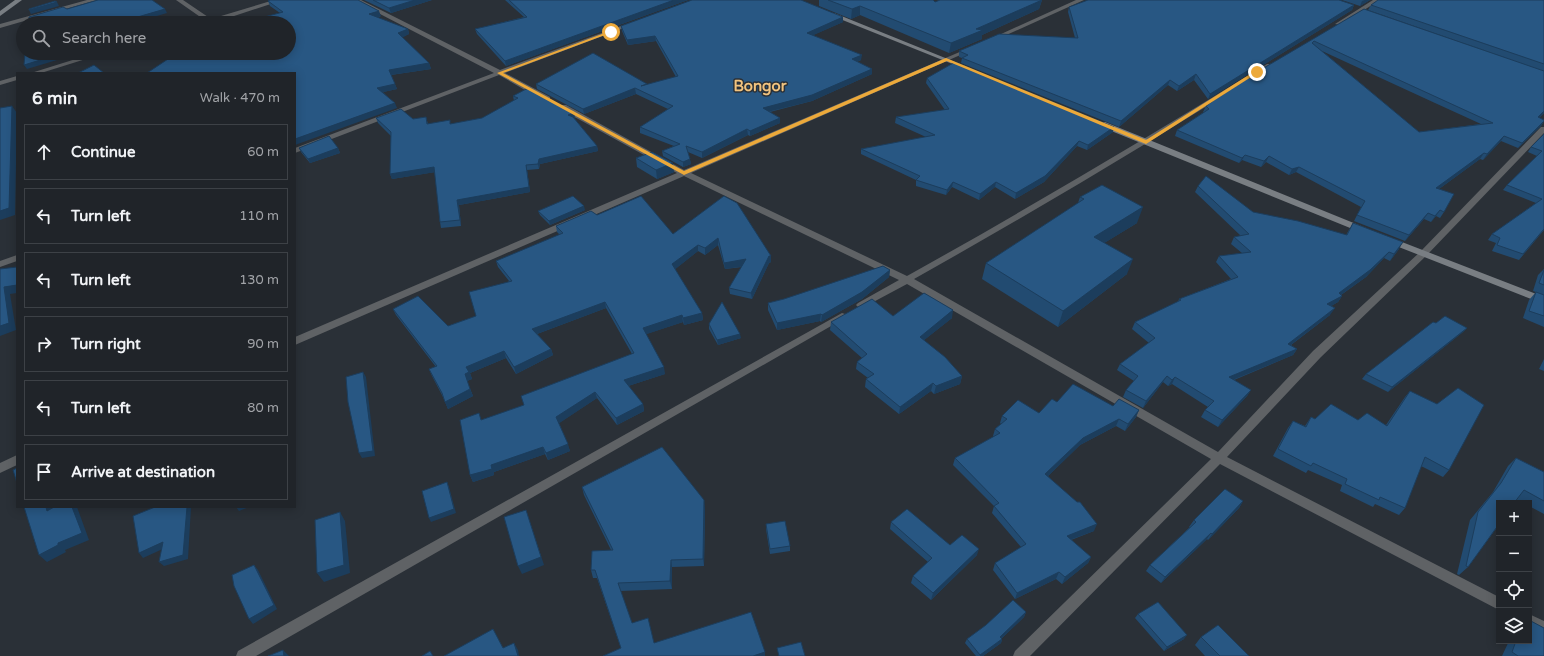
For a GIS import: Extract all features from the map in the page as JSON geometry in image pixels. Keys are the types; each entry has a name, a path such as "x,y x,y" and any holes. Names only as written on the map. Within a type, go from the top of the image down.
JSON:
{"street":[{"path":"0,14 19,0"},
{"path":"36,16 94,0"},
{"path":"179,0 200,16"},
{"path":"228,16 280,0"},
{"path":"356,0 500,73 684,173 906,280 1219,458 1496,602"},
{"path":"296,341 1081,0"},
{"path":"1329,29 1377,0"},
{"path":"825,11 975,71"},
{"path":"296,152 640,21"},
{"path":"0,26 16,22"},
{"path":"37,72 78,60"},
{"path":"243,656 1024,214 1146,142 1276,61"},
{"path":"0,83 16,78"},
{"path":"1096,121 1423,254 1544,301"},
{"path":"1020,656 1219,458 1317,354 1423,254 1544,129"},
{"path":"0,264 16,258"},
{"path":"0,468 16,460"},
{"path":"1532,622 1544,628"}],"building":[{"path":"98,0 152,0 165,9 141,16 32,16 63,7 67,9"},
{"path":"358,0 379,11 369,14 408,29 398,33 429,63 389,70 395,84 377,88 395,103 296,139 296,72 148,72 166,60 296,60 296,16 268,16 283,12 268,1"},
{"path":"373,0 415,0 389,8"},
{"path":"509,0 674,0 505,61 475,29 527,17"},
{"path":"692,0 801,0 843,17 807,33 862,55 852,59 872,69 812,95 763,108 780,118 750,131 747,129 702,152 686,146 690,159 683,162 662,151 680,144 640,127 673,106 635,88 583,109 536,84 593,53 647,84 641,86 678,76 655,36 627,40 621,26"},
{"path":"828,0 933,0 935,2 940,0 1042,0 976,29 983,30 951,43 860,6 852,9"},
{"path":"1088,0 1339,0 1354,5 1210,94 1196,74 1179,86 1170,80 1121,121 962,58 968,55 959,51 999,34 1078,38 1069,7"},
{"path":"1378,0 1544,0 1544,64 1371,5"},
{"path":"55,1 57,2 29,10 29,9"},
{"path":"1364,9 1544,71 1544,111 1538,117 1544,121 1522,143 1504,136 1487,154 1484,153 1436,188 1454,194 1444,212 1440,210 1435,216 1428,213 1409,235 1357,215 1365,201 1299,167 1292,169 1269,156 1264,161 1245,155 1242,158 1177,130 1209,109 1206,106 1214,100 1262,69","holes":["1314,41 1493,123 1419,132 1312,43"]},
{"path":"24,60 40,60 24,65"},
{"path":"955,62 1114,127 1088,145 1079,141 1045,176 1016,193 996,182 980,194 953,182 947,190 916,180 920,176 861,149 935,135 896,117 949,109 927,78"},
{"path":"94,65 103,72 80,72"},
{"path":"528,88 574,113 568,115 573,117 597,146 539,159 538,164 526,165 529,187 457,200 460,220 440,222 434,167 390,174 391,132 376,118 401,109 413,119 426,117 427,124 450,120 450,124 482,118 518,98 513,96"},
{"path":"12,106 9,208 0,211 0,108"},
{"path":"1544,134 1544,229 1523,254 1497,245 1500,238 1492,234 1542,199 1507,185 1542,151 1531,147"},
{"path":"329,136 338,148 308,159 299,148"},
{"path":"652,152 673,163 656,170 636,158"},
{"path":"1206,176 1253,212 1298,221 1347,235 1353,223 1403,242 1394,254 1389,252 1370,270 1339,293 1342,296 1327,304 1335,308 1288,344 1297,349 1229,377 1251,390 1222,420 1205,410 1214,401 1175,377 1172,380 1167,376 1146,401 1126,390 1138,376 1120,364 1155,338 1135,322 1181,300 1179,299 1238,277 1219,256 1251,252 1234,237 1249,234 1198,186"},
{"path":"1102,185 1143,207 1094,237 1133,259 1063,311 986,263 1084,199 1080,197"},
{"path":"573,196 584,206 549,221 538,211"},
{"path":"641,196 673,234 724,196 737,203 771,256 769,256 751,293 729,288 746,259 724,263 718,238 705,248 698,245 672,264 702,313 683,318 682,315 643,328 664,367 624,380 643,404 616,418 595,392 556,417 568,444 546,453 543,447 491,465 492,469 470,475 460,420 479,413 481,420 524,405 521,396 634,353 605,302 532,329 551,349 514,367 504,351 466,367 469,372 465,374 470,389 445,402 442,393 429,369 437,366 393,309 418,296 448,326 476,316 469,292 512,281 496,261 563,233 556,226 591,211 597,215"},
{"path":"883,266 890,270 862,292 822,315 777,323 768,303 784,299"},
{"path":"16,267 16,285 4,287 9,323 0,326 0,269"},
{"path":"1544,270 1544,285 1539,283"},
{"path":"1536,292 1544,295 1544,316 1529,311"},
{"path":"924,293 953,310 920,337 945,357 962,376 936,386 933,383 900,407 866,379 874,374 857,362 867,354 831,322 872,299 893,316"},
{"path":"722,302 740,334 717,340 709,324"},
{"path":"1445,316 1467,328 1392,387 1366,374 1433,322 1436,323"},
{"path":"363,372 373,451 359,453 348,402 346,377"},
{"path":"1073,384 1113,406 1119,399 1139,410 1128,424 1119,419 1083,438 1045,474 1077,502 1080,502 1097,524 1067,536 1091,557 1065,577 1059,572 1017,593 995,563 1026,544 994,506 999,503 955,458 1000,433 995,429 1007,419 1002,416 1018,400 1039,413 1052,399 1057,402"},
{"path":"1458,388 1484,405 1449,470 1425,457 1405,508 1380,497 1379,500 1345,484 1347,479 1313,463 1311,466 1278,449 1293,421 1306,427 1311,417 1315,419 1331,404 1358,420 1367,413 1387,426 1410,391 1437,404"},
{"path":"662,447 704,500 703,559 671,560 670,581 618,583 632,623 648,618 654,643 751,612 765,652 753,656 603,656 621,648 595,570 591,570 592,551 613,550 582,487"},
{"path":"1516,458 1544,472 1544,501 1524,490 1516,500 1496,500 1496,528 1468,567 1466,566 1478,512 1501,483"},
{"path":"16,468 16,480 13,470"},
{"path":"447,482 454,509 429,518 422,491"},
{"path":"1225,489 1243,501 1212,534 1211,533 1165,577 1150,565 1196,522 1194,520"},
{"path":"24,508 46,508 47,511 52,508 72,508 82,533 58,543 58,545 39,555"},
{"path":"153,508 187,508 183,555 159,562 163,542 139,553 133,516"},
{"path":"907,509 950,545 962,535 979,549 933,593 913,576 932,558 891,522"},
{"path":"526,510 541,557 518,566 504,517"},
{"path":"340,512 344,565 317,573 315,520"},
{"path":"785,521 790,546 770,549 766,524"},
{"path":"254,565 274,605 249,619 234,586 232,575"},
{"path":"1013,600 1026,612 1000,637 1002,639 980,655 967,639 986,625"},
{"path":"1158,602 1187,635 1167,647 1138,614"},
{"path":"1532,622 1544,628 1544,656 1518,656 1512,652 1515,644 1532,644"},
{"path":"1218,625 1249,656 1220,656 1201,637"},
{"path":"493,629 503,648 514,643 518,656 444,656"},
{"path":"801,642 805,656 779,656 777,648"},
{"path":"283,650 284,656 268,656"},
{"path":"430,651 433,656 422,656"}],"district":[{"name":"Bongor","path":"760,86"}],"route":[{"path":"611,32 500,73 684,173 946,59 1146,142 1257,72"}]}
